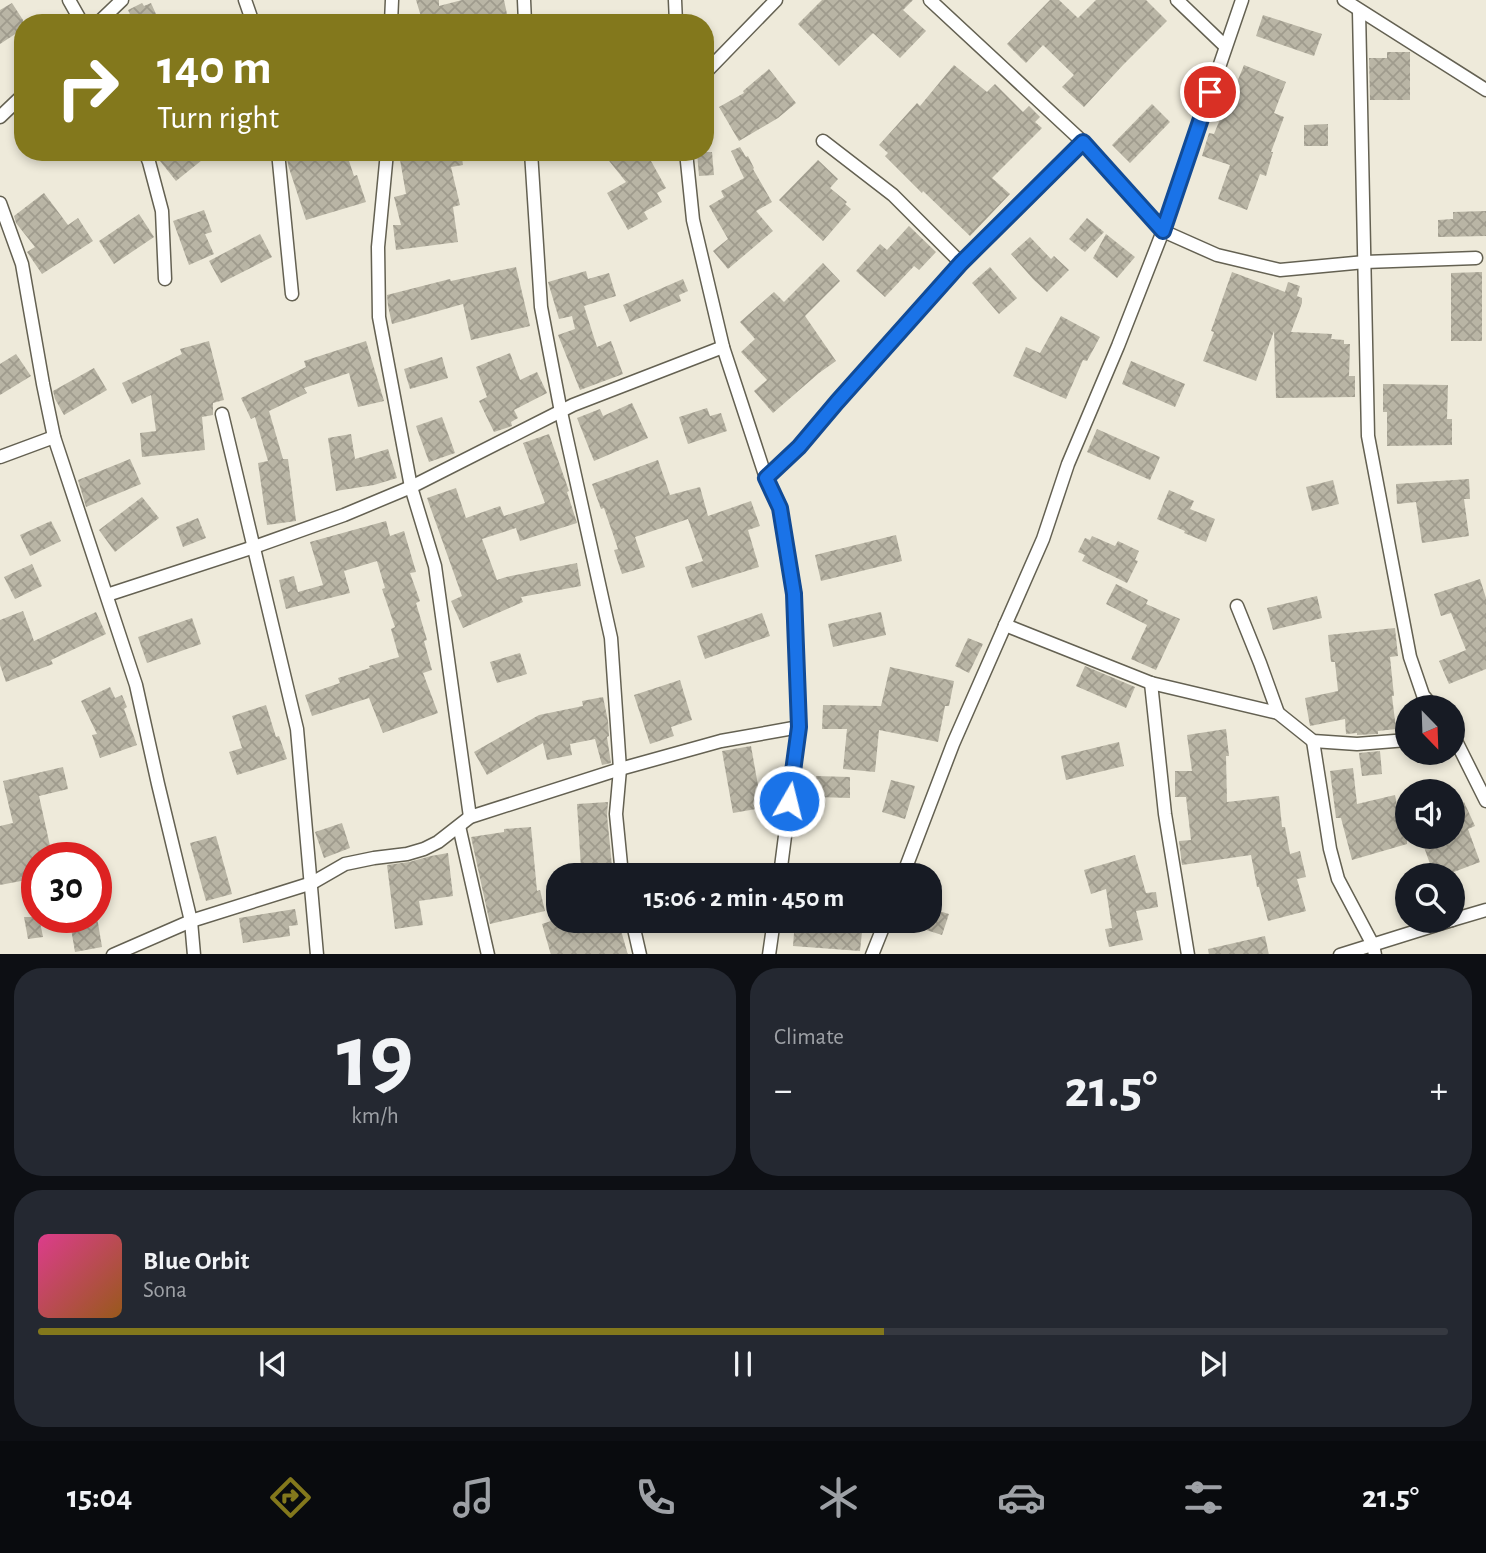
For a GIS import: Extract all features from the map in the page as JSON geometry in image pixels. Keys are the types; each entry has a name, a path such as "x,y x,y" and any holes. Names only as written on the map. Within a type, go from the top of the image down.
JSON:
{"street":[{"path":"107,14 122,0"},
{"path":"714,65 776,0"},
{"path":"930,0 1083,142 1163,231 1217,256 1280,270 1365,262 1476,258"},
{"path":"1177,0 1225,46"},
{"path":"908,863 953,744 1043,539 1068,464 1163,231 1241,0"},
{"path":"1344,0 1486,90"},
{"path":"1359,11 1368,436 1410,657 1423,695"},
{"path":"0,117 14,104"},
{"path":"823,141 893,195 961,263"},
{"path":"766,478 799,447 961,263 1083,142"},
{"path":"149,161 162,211 165,279"},
{"path":"279,161 292,294"},
{"path":"386,161 378,247 379,317 411,487 435,566 470,817"},
{"path":"532,161 541,307 561,412 611,638 620,769 617,814 621,863"},
{"path":"687,161 693,219 723,347 766,478 780,508 794,594 799,727 782,863"},
{"path":"0,203 22,264 54,437 136,685 191,920 194,954"},
{"path":"107,595 344,515 411,487 561,412 723,347"},
{"path":"222,414 297,729 317,954"},
{"path":"0,457 54,437"},
{"path":"1237,606 1278,713"},
{"path":"1005,625 1151,683 1278,713 1312,741 1357,744 1395,741"},
{"path":"1151,683 1165,814 1188,954"},
{"path":"113,954 191,920 312,883 345,864 424,849 438,842 470,817 620,769 721,741 799,727"},
{"path":"1312,741 1330,849 1338,878 1374,950"},
{"path":"1465,758 1486,801"},
{"path":"459,826 488,954"},
{"path":"1465,916 1486,910"},
{"path":"635,933 640,954"},
{"path":"769,954 772,933"},
{"path":"872,954 881,933"},
{"path":"1340,954 1374,950 1418,933"}],"building":[{"path":"416,0 439,0 439,6 462,0 504,0 507,14 420,14"},
{"path":"822,0 913,0 903,10 926,31 900,58 873,33 839,66 798,24"},
{"path":"1050,0 1059,0 1078,18 1096,0 1146,0 1167,21 1084,107 1062,87 1074,75 1043,45 1026,63 1007,44"},
{"path":"12,3 19,14 14,14 14,35 0,44 0,10"},
{"path":"142,3 144,6 151,3 156,14 130,14 128,10"},
{"path":"1263,15 1322,34 1314,56 1256,36"},
{"path":"1387,52 1410,52 1410,100 1370,100 1369,58 1387,58"},
{"path":"954,65 987,92 995,84 1023,112 1029,106 1040,117 1035,122 1042,128 992,178 1010,194 970,236 885,156 888,153 879,145 917,103 920,106"},
{"path":"1244,65 1286,82 1274,113 1284,117 1271,152 1266,176 1260,174 1247,210 1218,199 1230,165 1202,156 1209,133 1214,134"},
{"path":"769,69 796,103 778,118 739,141 719,107 744,93 743,91"},
{"path":"1152,104 1170,122 1130,163 1112,145"},
{"path":"1328,124 1328,146 1304,146 1304,125"},
{"path":"740,147 746,157 748,156 772,202 756,211 773,231 728,269 713,251 728,239 709,206 724,197 721,191 744,178 731,151"},
{"path":"818,160 838,179 830,188 847,202 845,204 851,209 823,241 779,200"},
{"path":"160,161 201,161 176,181"},
{"path":"287,161 349,161 366,202 306,220"},
{"path":"400,161 462,161 463,165 451,167 460,205 453,207 458,242 396,250 393,225 401,225 394,197 406,194"},
{"path":"609,161 651,161 666,188 657,193 662,202 644,212 648,219 628,230 607,193 626,182"},
{"path":"698,161 713,161 714,175 699,176"},
{"path":"44,193 68,225 78,218 93,241 42,274 27,252 35,247 16,223 14,216"},
{"path":"204,210 212,232 205,234 214,254 189,265 173,221"},
{"path":"1486,211 1486,236 1438,237 1438,220 1453,219 1453,212"},
{"path":"139,214 154,237 114,264 99,241"},
{"path":"1087,218 1104,232 1085,252 1069,239"},
{"path":"909,226 936,252 919,270 914,266 885,297 856,271 880,244 887,250"},
{"path":"260,234 272,257 221,283 209,261"},
{"path":"1106,234 1135,257 1117,278 1093,258"},
{"path":"1030,237 1051,259 1054,256 1069,270 1047,292 1011,254"},
{"path":"823,263 840,281 805,316 836,361 773,413 754,391 767,380 741,352 755,339 740,322 774,292 784,302"},
{"path":"516,267 530,326 471,340 463,304 392,324 387,295 450,279 451,281"},
{"path":"990,267 1017,298 999,314 972,283"},
{"path":"586,271 588,279 609,273 616,296 584,306 597,347 611,341 623,374 580,390 558,335 575,329 572,316 559,319 548,282"},
{"path":"1232,272 1285,292 1288,282 1300,286 1297,296 1302,298 1302,303 1291,332 1332,334 1331,339 1344,340 1344,344 1350,344 1349,376 1355,376 1355,397 1276,398 1274,331 1256,381 1203,361"},
{"path":"1482,272 1482,341 1451,341 1451,273"},
{"path":"683,279 688,291 679,295 681,301 630,322 623,305"},
{"path":"1061,316 1100,337 1087,361 1083,360 1066,399 1013,376 1026,347 1040,353"},
{"path":"209,341 224,400 213,403 213,415 202,417 205,450 142,457 140,433 156,431 151,395 132,404 122,383 182,354 180,349"},
{"path":"366,341 384,401 358,407 349,373 304,388 307,393 269,411 283,459 288,459 296,521 267,525 258,463 268,461 255,417 251,419 241,398 306,367 304,361"},
{"path":"510,353 520,380 537,372 547,393 514,410 518,418 511,422 512,426 494,432 479,401 487,397 476,367"},
{"path":"16,354 31,376 0,395 0,364"},
{"path":"442,357 448,378 410,389 404,369"},
{"path":"1131,361 1185,384 1175,407 1122,384"},
{"path":"94,368 107,390 64,415 53,391"},
{"path":"1383,384 1448,385 1447,419 1452,419 1452,445 1387,446 1387,412 1383,412"},
{"path":"632,403 648,438 594,461 577,418 600,409 603,416"},
{"path":"707,408 710,416 721,413 727,431 688,444 679,417"},
{"path":"442,417 455,453 429,462 416,426"},
{"path":"1097,429 1160,457 1150,480 1087,452"},
{"path":"351,434 355,459 388,449 397,478 336,491 328,438"},
{"path":"549,434 577,523 520,541 516,528 482,539 497,580 577,563 581,586 521,597 523,602 463,628 451,601 462,596 427,498 456,488 466,518 500,506 504,516 545,503 523,443"},
{"path":"130,459 141,484 86,507 78,480"},
{"path":"658,460 670,495 700,487 708,516 751,501 760,526 748,530 759,567 692,588 685,567 703,561 688,519 635,537 645,567 622,574 614,550 618,549 604,508 601,509 592,484"},
{"path":"1469,479 1470,499 1464,499 1469,536 1422,543 1416,502 1397,504 1396,484"},
{"path":"1333,480 1339,504 1312,511 1306,487"},
{"path":"1169,490 1194,501 1190,509 1215,519 1206,542 1157,519"},
{"path":"142,497 159,518 115,552 99,530"},
{"path":"198,518 206,538 183,547 176,527"},
{"path":"51,521 61,541 30,556 20,535"},
{"path":"386,521 390,536 404,531 416,572 410,573 420,601 416,603 427,640 424,641 432,670 423,673 438,713 383,733 369,698 312,716 305,695 340,683 338,678 399,657 391,629 395,627 382,589 385,588 377,561 344,571 350,593 286,609 279,580 294,576 298,592 323,585 310,542"},
{"path":"896,535 902,561 821,581 815,555"},
{"path":"1092,536 1115,546 1118,541 1139,551 1135,560 1138,561 1127,583 1082,561 1085,555 1078,552 1085,538 1090,540"},
{"path":"32,564 42,586 15,599 4,577"},
{"path":"1480,579 1486,598 1486,669 1449,684 1439,661 1466,650 1451,613 1441,616 1434,594"},
{"path":"1116,584 1148,600 1146,604 1180,619 1156,670 1131,659 1147,625 1106,604"},
{"path":"1317,596 1322,618 1273,630 1267,608"},
{"path":"23,611 34,641 96,612 106,634 51,660 53,664 6,682 0,665 0,620"},
{"path":"881,612 886,635 833,647 828,624"},
{"path":"762,613 770,636 705,659 697,636"},
{"path":"192,618 201,644 147,663 138,637"},
{"path":"1395,628 1398,656 1390,657 1395,729 1378,731 1378,734 1346,734 1345,719 1310,726 1305,698 1338,691 1335,662 1331,662 1328,635"},
{"path":"968,638 983,644 969,673 955,666"},
{"path":"520,653 527,674 497,683 490,662"},
{"path":"1085,666 1135,687 1126,708 1076,686"},
{"path":"890,667 954,681 949,706 945,706 938,742 879,730 875,772 843,769 847,729 822,729 823,705 881,706"},
{"path":"680,680 692,720 671,727 674,736 650,744 634,695"},
{"path":"110,687 115,698 122,695 127,707 124,709 137,745 100,758 92,735 97,734 81,701"},
{"path":"603,697 611,763 602,765 595,739 570,744 572,755 547,760 543,743 487,775 474,752 539,715 583,706 582,701"},
{"path":"266,705 276,737 279,736 287,759 237,775 229,752 242,748 232,716"},
{"path":"1226,729 1229,756 1226,756 1227,802 1279,796 1282,827 1285,827 1290,854 1300,851 1306,877 1297,879 1306,911 1268,921 1257,887 1251,855 1182,865 1179,841 1191,840 1186,797 1175,797 1175,771 1192,771 1187,735"},
{"path":"1119,742 1124,766 1066,780 1061,756"},
{"path":"751,746 762,808 733,813 722,751"},
{"path":"1380,751 1382,774 1362,776 1359,753"},
{"path":"63,767 68,789 39,796 49,842 21,842 21,881 0,885 0,826 13,823 3,781"},
{"path":"1353,768 1357,804 1395,795 1395,847 1352,860 1341,818 1336,818 1330,771"},
{"path":"816,776 850,777 850,798 816,797"},
{"path":"891,780 915,786 905,819 882,812"},
{"path":"608,802 612,863 581,863 577,804"},
{"path":"1465,804 1475,826 1468,829 1480,862 1465,868 1465,863 1430,863 1425,849 1465,849"},
{"path":"342,823 350,848 324,858 315,832"},
{"path":"531,827 537,891 540,890 545,911 490,924 471,837 504,832 504,829"},
{"path":"216,836 232,894 206,901 190,843"},
{"path":"448,853 453,896 419,901 423,925 395,929 387,865"},
{"path":"1135,855 1146,893 1156,892 1158,907 1136,911 1143,940 1109,947 1105,929 1112,928 1106,889 1091,894 1084,870"},
{"path":"295,909 298,925 289,926 290,936 243,943 239,918"},
{"path":"942,912 949,914 942,935 936,933 942,933"},
{"path":"546,923 546,933 622,933 628,954 551,954 542,924"},
{"path":"27,933 42,933 43,937 28,939"},
{"path":"72,933 100,933 102,947 75,952"},
{"path":"794,933 862,933 860,951 793,946"},
{"path":"1265,936 1269,954 1209,954 1208,949"}],"route":[{"path":"789,801 799,727 794,594 780,508 766,478 799,447 961,263 1083,142 1163,231 1210,92"}]}
